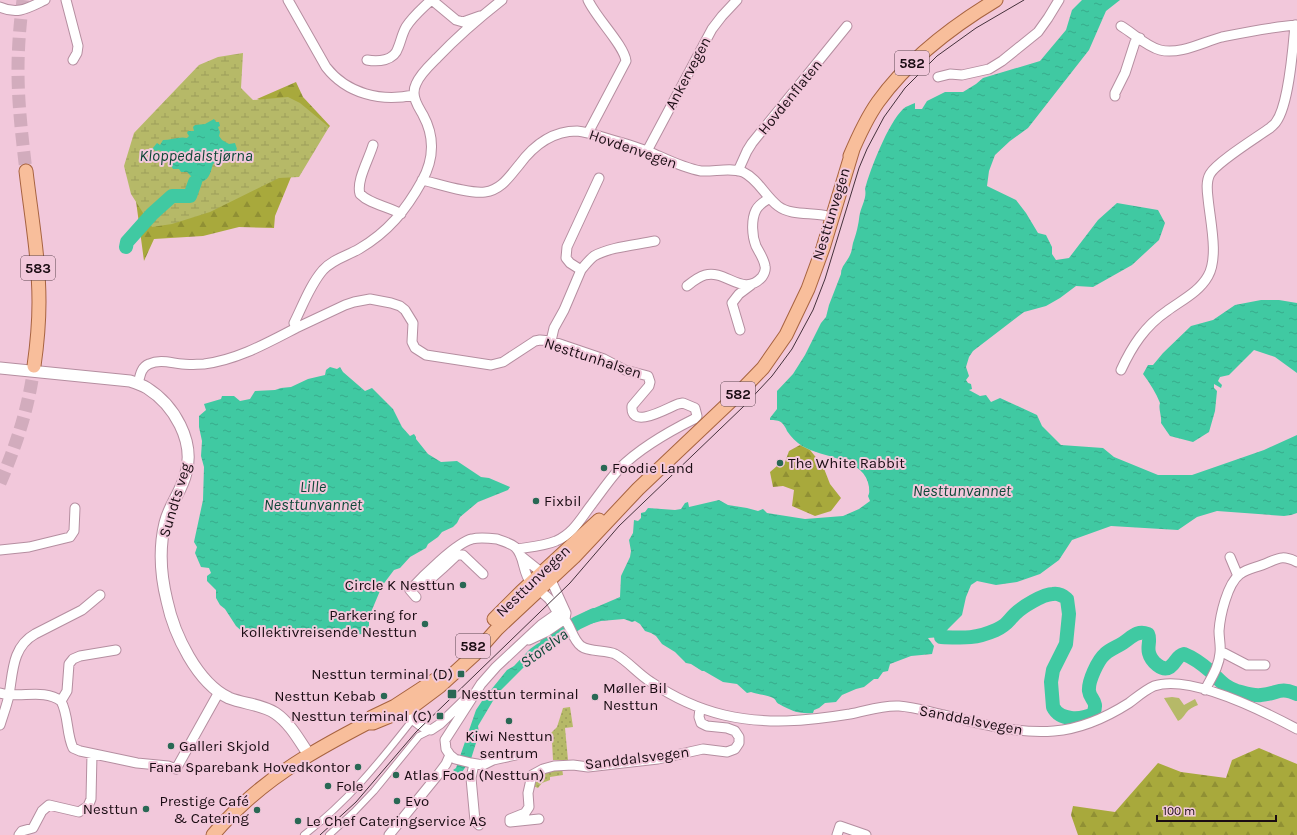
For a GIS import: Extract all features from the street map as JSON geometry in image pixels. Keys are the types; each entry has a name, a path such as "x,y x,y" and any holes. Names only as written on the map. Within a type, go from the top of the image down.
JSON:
{"main road":[{"name":"Nesttunvegen","path":"812,279 837,187 862,129 878,101 923,51 963,20 996,0"},
{"name":"Nesttunvegen","path":"399,709 437,679 474,645 488,626 546,576 585,532 621,501 638,489 734,398 763,368 789,330 812,279 853,149"},
{"name":"583","path":"26,171 38,276 38,330 34,366"},
{"name":"Nesttunvegen","path":"213,835 244,803 274,779 309,755 367,723 373,723 399,709 423,699 440,686 474,655 534,587"}],"street":[{"path":"0,7 7,10 18,11 45,0"},
{"path":"66,0 78,46 74,60"},
{"path":"288,0 326,67 338,80 356,91 372,96 395,97 414,95"},
{"path":"367,60 384,60 392,57 398,49 407,25 431,0 456,20 462,22 485,14"},
{"path":"138,384 143,368 147,364 160,361 193,364 219,361 246,353 296,328 294,323 315,281 323,270 329,264 377,237 392,225 401,214 422,180 430,160 432,142 427,122 416,104 414,95 415,84 428,66 502,0"},
{"path":"588,0 598,18 623,52 626,61 588,133"},
{"name":"Ankervegen","path":"647,151 712,29 737,0"},
{"path":"938,77 950,74 962,75 989,69 1002,62 1038,32 1059,0"},
{"path":"1121,370 1134,344 1148,327 1167,311 1192,295 1208,276 1212,268 1214,254 1208,179 1214,168 1270,128 1276,122 1292,84 1292,56 1296,25 1259,29 1172,51 1156,49 1122,26"},
{"name":"Hovdenflaten","path":"738,171 752,143 847,26"},
{"path":"1115,96 1125,73 1135,42 1140,38"},
{"name":"Hovdenvegen","path":"422,180 469,191 491,191 503,184 531,150 542,142 550,137 577,131 647,151 680,166 701,171 738,171"},
{"path":"373,145 358,189 360,194 370,201 395,210 401,214"},
{"path":"738,171 743,172 754,180 778,206 785,210 828,216"},
{"path":"582,270 570,263 566,258 567,247 599,178"},
{"path":"740,330 732,303 739,294 763,276 766,266 754,239 754,215 757,209 770,198"},
{"path":"551,341 554,328 582,270 593,257 609,250 655,241"},
{"path":"687,286 700,277 713,274 740,284 752,284"},
{"name":"Nesttunhalsen","path":"296,328 345,305 370,299 391,303 406,310 413,323 412,342 415,348 426,355 491,365 504,362 534,341 551,341 604,359 625,370 648,376 650,382 649,386 632,406 632,412 636,415 644,417 650,416 683,403 696,408 697,416 694,419 655,441 621,468 609,481 578,524 569,533 554,542 519,553"},
{"name":"Sundts veg","path":"0,368 121,380 138,384 146,388 167,406 183,430 186,441 188,464 186,474 169,512 164,529 161,557 167,602 180,641 202,676 211,685 219,692 236,700 266,708 274,712 289,726 309,755"},
{"path":"0,550 29,547 70,537 74,531 75,508"},
{"path":"424,585 461,544 471,539 493,539 504,541 546,576"},
{"path":"519,553 524,572 534,587"},
{"path":"416,597 410,590 440,566 457,555 463,555 483,574"},
{"path":"1230,557 1238,576"},
{"path":"1205,690 1214,674 1220,652 1219,631 1221,612 1230,588 1238,576 1248,569 1280,557 1289,558 1297,562"},
{"name":"Sanddalsvegen","path":"546,576 566,613 563,618"},
{"name":"Sanddalsvegen","path":"534,587 549,599 563,618 580,646 612,653 650,682 700,708 724,715 752,720 780,722 818,719 852,714 880,707 902,706 1013,730 1057,730 1070,728 1097,719 1122,707 1143,692 1160,685 1185,686 1205,690 1262,710 1297,729"},
{"path":"0,725 4,695 14,658 28,639 82,610 100,595"},
{"path":"329,835 374,791 419,736 440,724 508,655 541,625 563,618"},
{"path":"61,701 67,691 69,664 73,659 80,656 116,650"},
{"path":"1220,652 1247,664 1265,665"},
{"path":"481,684 445,740 446,749 452,757 473,766 483,765 493,760 516,755"},
{"path":"4,695 43,694 61,701 66,714 69,740 73,748 137,763 168,766 176,770 219,692"},
{"name":"Nesttunvegen","path":"412,721 417,708 423,699"},
{"name":"Sanddalsvegen","path":"539,819 510,822 510,819 525,813 529,807 528,793 532,775 543,769 554,766 573,765 588,767 658,758 703,749 727,752 735,749 739,743 739,736 736,731 727,728 707,726 701,723 699,718 700,708"},
{"path":"399,709 412,721 431,730"},
{"path":"304,835 350,796 412,721"},
{"path":"18,835 22,831 33,828 42,810 49,805 79,812 88,806 92,799 96,754"},
{"path":"389,835 452,757"},
{"path":"473,766 471,778 475,821 479,822"},
{"path":"837,835 840,826 866,835"}],"green space":[{"path":"243,53 241,88 253,100 288,97 300,103 329,127 299,177 279,178 210,212 172,224 152,227 131,194 124,166 134,133 199,65 218,57"},
{"path":"296,82 303,97 330,126 296,165 275,216 274,228 239,227 203,236 154,239 144,261 134,186 267,103 257,99"},
{"path":"800,445 810,450 823,466 830,484 841,498 831,511 815,516 792,506 794,490 783,486 773,487 770,472 777,466 784,465 789,451"},
{"path":"1164,698 1179,698 1184,705 1195,699 1198,705 1190,709 1178,721"},
{"path":"570,707 573,727 565,728 568,760 553,760 552,742 543,741 557,727 563,708"},
{"path":"1259,748 1297,764 1297,835 1078,835 1071,815 1073,806 1115,812 1158,763 1181,772 1226,778 1232,760"},
{"path":"562,768 563,775 550,777 550,780 542,783 538,788 533,786 545,773"}],"water":[{"name":"Nesttunvannet","path":"1082,0 1120,0 1106,11 1089,50 1028,128 1010,141 995,155 989,171 987,186 1016,200 1038,233 1046,235 1052,247 1052,254 1056,260 1069,258 1098,220 1117,203 1158,210 1165,223 1159,240 1132,265 1093,287 1076,286 1046,306 1024,312 973,351 969,357 966,367 969,376 966,380 971,384 972,389 969,390 980,396 986,395 991,402 1000,398 1037,415 1042,426 1061,445 1103,448 1114,457 1158,475 1192,475 1264,450 1297,435 1297,513 1284,516 1217,511 1197,517 1178,530 1111,526 1072,540 1059,560 1040,574 1017,582 996,585 977,581 971,585 966,597 962,615 941,637 928,638 934,646 932,654 911,656 890,664 888,671 883,672 878,679 874,679 864,687 842,695 836,702 825,703 814,710 813,713 795,712 770,697 751,692 747,693 737,684 723,682 691,664 686,663 675,652 662,644 656,636 645,631 640,624 635,621 632,622 624,619 601,621 579,627 575,620 585,612 620,597 621,576 630,557 631,551 629,540 633,533 634,520 638,521 641,518 641,513 645,512 648,508 675,510 681,509 685,503 688,502 689,507 719,500 728,505 758,511 763,509 767,513 805,519 843,516 859,509 870,501 868,496 869,487 866,477 860,470 852,464 802,446 792,437 781,422 770,420 777,409 777,391 793,374 805,355 821,323 826,317 842,269 851,252 871,169 886,135 897,116 907,106 915,103 915,109 922,109 927,101 945,92 963,92 983,78 1040,61 1066,30 1072,10"},
{"name":"Kloppedalstjørna","path":"214,119 216,122 219,122 219,136 222,140 229,144 235,143 237,149 228,159 220,160 213,164 205,181 198,183 187,172 181,172 179,169 173,169 164,154 159,150 156,151 152,149 157,143 160,145 163,140 181,137 187,138 189,136 187,133 188,131 194,131 193,127 195,125 205,124"},
{"path":"1261,300 1279,300 1297,303 1297,373 1275,357 1254,350 1229,375 1220,377 1218,381 1222,385 1221,388 1214,384 1214,388 1217,391 1215,411 1209,432 1193,442 1170,436 1161,423 1159,408 1160,403 1153,388 1143,374 1148,365 1153,365 1163,353 1191,326 1213,320 1235,305"},
{"name":"Lille Nesttunvannet","path":"330,367 337,369 340,367 343,372 365,391 372,388 393,409 402,427 410,436 414,434 416,439 428,454 441,462 457,461 481,477 489,478 510,487 508,490 478,502 460,517 453,527 442,532 428,544 426,548 410,557 400,568 394,570 382,586 369,617 369,632 366,634 310,636 285,633 276,636 259,635 256,637 253,634 245,634 236,626 225,609 220,605 216,598 216,590 207,581 207,576 211,573 209,568 201,567 195,553 197,547 194,542 203,500 204,467 201,456 202,441 199,427 199,416 206,410 204,404 221,399 222,396 234,396 240,401 250,399 255,391 275,390 291,387 308,379 325,375 326,370"},
{"path":"560,632 563,632 565,637 555,641 542,654 540,653 536,655 497,694 478,726 479,733 471,759 460,775 453,770 456,768 476,710 482,701 507,670 514,666 530,649"}],"waterway":[{"path":"126,247 127,242 152,214 172,196 190,196 195,182"},
{"path":"941,637 969,637 989,633 1003,626 1018,611 1033,601 1044,596 1057,594 1067,599 1069,614 1066,644 1053,670 1051,682 1053,707 1056,712 1061,715 1077,718 1093,714 1095,710 1095,703 1090,694 1089,687 1099,661 1109,651 1141,633 1148,634 1150,656 1160,667 1170,667 1179,656 1184,654 1201,664 1225,685 1237,691 1255,695 1282,691 1297,694"},
{"name":"Storelva","path":"547,643 577,623 594,615"}],"tunnel":[{"path":"23,0 20,26 18,83 20,120 26,171"},
{"path":"0,483 21,426 29,396 34,366"}],"tram line":[{"path":"320,835 356,802 416,732 570,583 619,526 744,406 772,376 792,349 813,310 825,279 859,168 884,117 905,88 937,56 976,28 1024,0"}],"place":[{"name":"The White Rabbit","path":"780,463"},
{"name":"Foodie Land","path":"604,468"},
{"name":"Fixbil","path":"536,501"},
{"name":"Circle K Nesttun","path":"463,585"},
{"name":"Parkering for kollektivreisende Nesttun","path":"425,624"},
{"name":"Nesttun terminal (D)","path":"461,674"},
{"name":"Nesttun terminal","path":"452,694"},
{"name":"Nesttun Kebab","path":"384,696"},
{"name":"Møller Bil Nesttun","path":"595,697"},
{"name":"Nesttun terminal (C)","path":"440,716"},
{"name":"Kiwi Nesttun sentrum","path":"509,721"},
{"name":"Galleri Skjold","path":"171,746"},
{"name":"Fana Sparebank Hovedkontor","path":"358,767"},
{"name":"Atlas Food (Nesttun)","path":"396,775"},
{"name":"Fole","path":"328,786"},
{"name":"Evo","path":"397,801"},
{"name":"Nesttun","path":"146,809"},
{"name":"Prestige Café & Catering","path":"257,810"},
{"name":"Le Chef Cateringservice AS","path":"298,821"}]}
